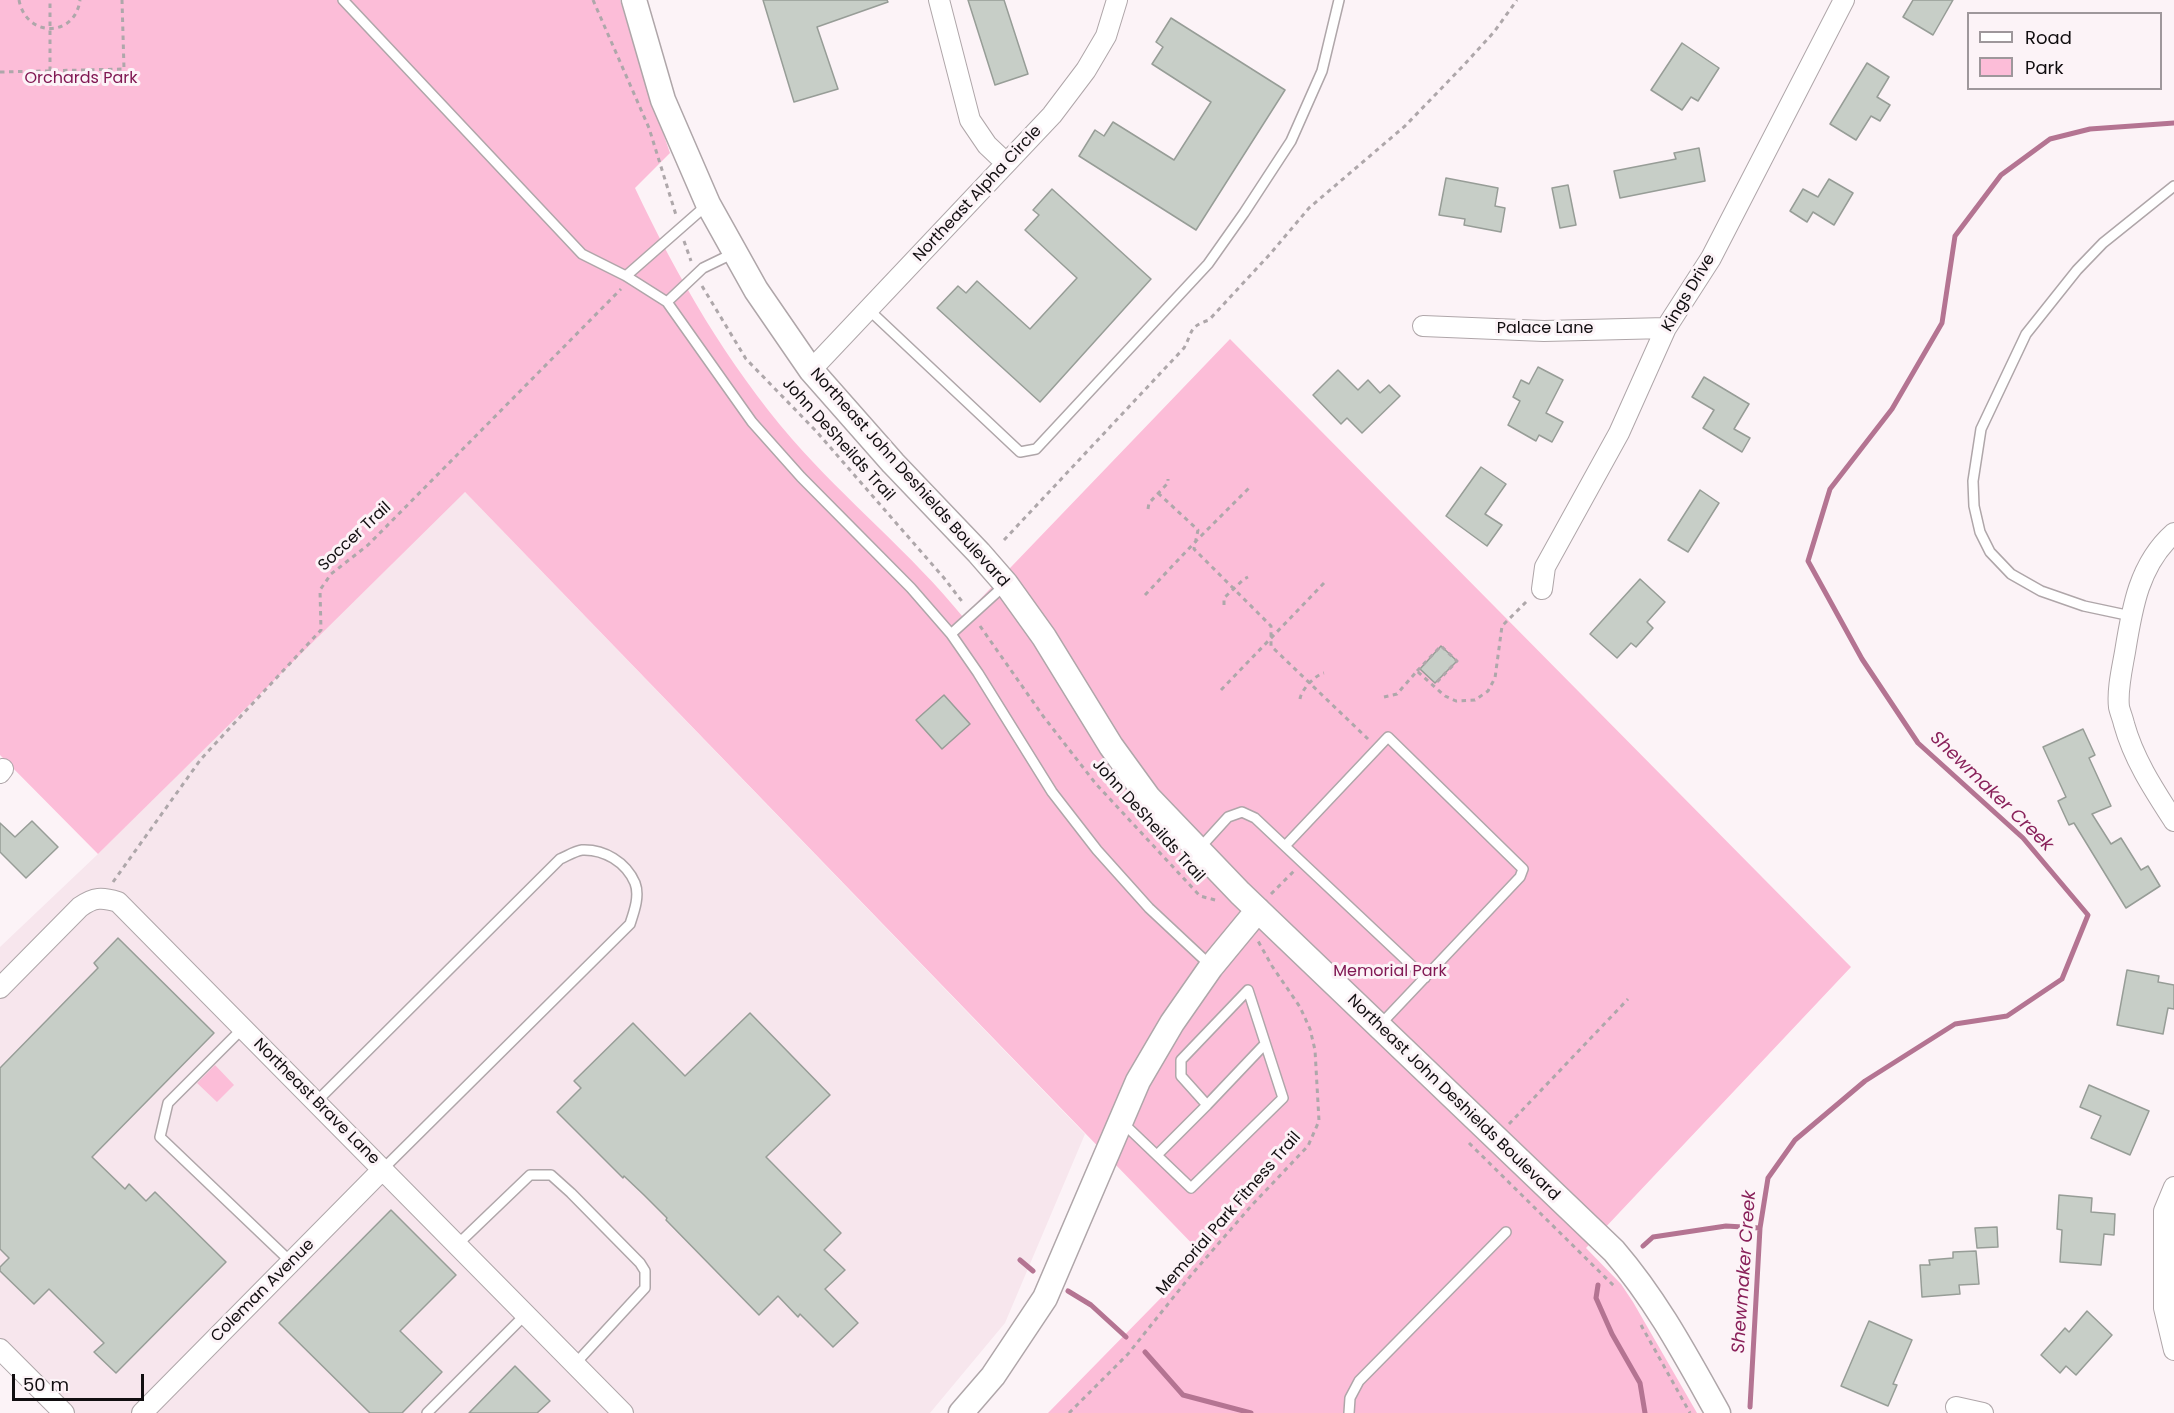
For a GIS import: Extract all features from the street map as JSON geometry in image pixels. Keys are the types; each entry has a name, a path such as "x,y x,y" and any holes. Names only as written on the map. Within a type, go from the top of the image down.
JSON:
{"street":[{"name":"Northeast John Deshields Boulevard","path":"634,0 663,100 708,204 756,290 811,370 893,463 979,552 1006,584 1044,638 1111,746 1148,797 1198,850 1264,903 1378,1026 1614,1251 1638,1279 1659,1310 1718,1413"},
{"path":"939,0 970,120 987,145 1006,163"},
{"name":"Northeast Alpha Circle","path":"811,370 1052,115 1086,70 1106,36 1117,0"},
{"name":"Kings Drive","path":"1542,589 1545,567 1619,433 1666,328 1711,258 1844,0"},
{"name":"Palace Lane","path":"1423,326 1544,331 1666,328"},
{"path":"2174,533 2166,540 2145,570 2133,604 2122,667 2119,706 2129,742 2147,780 2174,821"},
{"path":"0,988 80,907 91,899 101,898"},
{"name":"Northeast Brave Lane","path":"101,898 118,902 129,911 623,1413"},
{"path":"961,1413 993,1376 1045,1298 1138,1081 1172,1023 1211,967 1264,903"},
{"name":"Coleman Avenue","path":"142,1413 383,1169"},
{"path":"2174,1187 2164,1211 2164,1308 2174,1350"},
{"path":"0,1349 64,1413"},
{"path":"1956,1407 1983,1413"}],"lane":[{"path":"343,0 582,254 626,276 667,302 752,422 816,492 911,588 951,634 1052,792 1097,850 1149,908 1211,967"},
{"path":"868,309 1020,452 1036,449 1208,264 1244,213 1291,141 1322,71 1339,0"},
{"path":"2131,616 2084,606 2051,595 2012,574 1990,552 1980,532 1974,506 1973,481 1981,429 2026,334 2064,284 2096,250 2174,186"},
{"path":"626,276 708,204"},
{"path":"667,302 703,268 734,253"},
{"path":"951,634 1006,584"},
{"path":"1285,846 1388,737 1523,869 1520,877 1378,1026"},
{"path":"1198,850 1228,818 1242,812 1255,818 1425,978"},
{"path":"315,1102 560,859 580,850 604,852 621,863 635,884 636,905 630,924 383,1169"},
{"path":"1120,1120 1191,1188 1283,1098 1248,990 1181,1060 1181,1076 1207,1105"},
{"path":"243,1027 168,1103 160,1137 291,1262"},
{"path":"1157,1155 1265,1044"},
{"path":"458,1245 530,1175 551,1175 609,1230 640,1263 645,1272 645,1288 575,1364"},
{"path":"1349,1413 1350,1398 1359,1381 1506,1232"},
{"path":"427,1413 526,1314"}],"path":[{"path":"19,0 25,16 32,23 50,29 68,22 75,15 80,0"},
{"path":"50,0 50,71"},
{"path":"0,72 124,69 122,0"},
{"path":"593,0 649,128 677,218"},
{"path":"1004,540 1184,348 1189,331 1209,320 1271,254 1309,208 1405,126 1494,32 1517,0"},
{"path":"683,237 692,264"},
{"name":"Soccer Trail","path":"101,898 201,759 321,630 320,590 331,574 368,545 419,491 453,460 620,290 626,276"},
{"name":"John DeSheilds Trail","path":"702,285 746,359 816,431 965,605"},
{"path":"1148,508 1149,503 1169,482"},
{"path":"1145,595 1251,486"},
{"path":"1158,493 1198,530 1194,549 1271,626 1271,645 1377,748"},
{"path":"1143,503 1149,503"},
{"path":"1219,598 1224,598 1246,577"},
{"path":"1221,690 1324,583"},
{"path":"1418,671 1445,696 1456,701 1475,700 1488,691 1496,678 1502,626 1523,604 1542,589"},
{"path":"1224,598 1224,605"},
{"name":"John DeSheilds Trail","path":"975,619 1043,716 1096,784 1200,896 1222,901"},
{"path":"1384,697 1397,694 1442,646 1457,661 1433,685"},
{"path":"1300,699 1301,694 1320,671 1324,673"},
{"path":"1296,694 1301,694"},
{"path":"1264,903 1302,863"},
{"name":"Memorial Park Fitness Trail","path":"1069,1413 1128,1354 1252,1204 1308,1146 1319,1121 1316,1050 1300,1007 1257,940 1275,956"},
{"path":"1508,1125 1628,999"},
{"path":"1469,1143 1619,1292"},
{"path":"1638,1320 1690,1413"}],"shaded area":[{"path":"464,491 1085,1134 1005,1323 930,1413 74,1413 0,1340 0,947 98,854"}],"green space":[{"name":"Memorial Park","path":"0,0 620,0 670,153 635,188 686,287 746,381 792,439 922,571 963,617 1230,339 1851,967 1586,1248 1621,1284 1697,1413 1048,1413 1203,1255 465,492 98,854 0,755"},
{"path":"215,1065 234,1085 217,1102 197,1083"}],"building":[{"path":"763,0 887,0 888,2 817,27 838,89 794,102"},
{"path":"968,0 1004,0 1028,74 995,85"},
{"path":"1913,0 1953,0 1933,35 1903,17"},
{"path":"1171,18 1285,90 1196,230 1079,156 1095,130 1104,136 1113,122 1174,160 1211,102 1152,64 1163,47 1156,42"},
{"path":"1682,43 1719,68 1698,101 1691,97 1682,110 1651,90"},
{"path":"1867,63 1889,77 1877,97 1890,105 1880,121 1871,116 1856,140 1830,124"},
{"path":"1699,148 1705,181 1620,198 1614,171 1676,159 1674,153"},
{"path":"1446,178 1498,188 1495,206 1505,208 1501,232 1464,225 1465,219 1439,215"},
{"path":"1829,179 1853,193 1834,225 1813,212 1807,222 1790,211 1803,189 1818,197"},
{"path":"1568,185 1576,225 1560,228 1552,188"},
{"path":"1052,189 1151,279 1040,402 937,308 958,286 966,293 977,281 1030,329 1077,278 1025,230 1039,215 1033,210"},
{"path":"1538,367 1563,380 1546,413 1563,422 1552,442 1539,435 1536,441 1508,425 1520,401 1513,397 1521,380 1529,384"},
{"path":"1338,370 1358,390 1368,380 1380,393 1389,385 1400,396 1362,433 1347,418 1341,424 1313,395"},
{"path":"1704,377 1749,404 1734,429 1750,438 1742,452 1703,428 1714,410 1692,397"},
{"path":"1481,467 1506,484 1485,514 1502,525 1487,546 1446,516"},
{"path":"1700,490 1719,503 1688,552 1668,540"},
{"path":"1640,579 1665,602 1647,622 1653,628 1636,647 1631,643 1617,658 1590,634"},
{"path":"1441,646 1457,661 1435,683 1420,669"},
{"path":"944,695 970,724 942,749 916,720"},
{"path":"2083,729 2095,755 2089,758 2111,806 2092,814 2111,844 2121,838 2141,870 2148,866 2160,886 2126,908 2074,823 2069,825 2058,801 2066,797 2043,747"},
{"path":"32,821 58,847 26,878 0,852 0,823 15,837"},
{"path":"118,938 214,1033 92,1157 125,1189 129,1184 146,1201 155,1192 226,1262 116,1373 94,1352 104,1343 49,1289 34,1304 0,1271 0,1267 9,1258 0,1249 0,1068 98,968 94,963"},
{"path":"2127,970 2159,976 2158,982 2174,985 2174,1009 2168,1008 2163,1034 2117,1025"},
{"path":"750,1013 830,1095 766,1157 841,1233 824,1250 845,1270 825,1289 858,1323 833,1347 778,1296 759,1315 666,1220 667,1218 557,1112 581,1088 574,1081 633,1023 685,1076"},
{"path":"2089,1085 2149,1111 2130,1155 2091,1138 2101,1116 2080,1107"},
{"path":"2059,1195 2092,1198 2091,1212 2115,1214 2114,1235 2104,1234 2101,1265 2060,1262 2062,1230 2057,1229"},
{"path":"391,1210 456,1275 400,1331 442,1372 402,1413 370,1413 279,1323"},
{"path":"1997,1227 1998,1247 1977,1248 1975,1228"},
{"path":"1976,1251 1979,1284 1959,1285 1960,1294 1922,1297 1920,1265 1930,1265 1929,1260 1953,1258 1953,1252"},
{"path":"2087,1311 2112,1335 2076,1375 2066,1366 2060,1373 2041,1355 2065,1328 2069,1332"},
{"path":"1869,1321 1912,1340 1893,1384 1897,1385 1888,1406 1841,1386"},
{"path":"515,1366 550,1401 537,1413 469,1413"}],"waterway":[{"name":"Shewmaker Creek","path":"1750,1407 1760,1228 1768,1178 1795,1140 1865,1081 1955,1024 2007,1016 2062,979 2088,915 2023,838 1918,743 1862,659 1808,561 1830,489 1892,409 1942,323 1955,236 2001,175 2050,139 2090,129 2174,123"},
{"path":"1643,1246 1653,1237 1726,1226 1760,1228"},
{"path":"1020,1260 1033,1271"},
{"path":"1598,1285 1596,1298 1612,1334 1640,1383 1645,1413"},
{"path":"1068,1291 1091,1305 1126,1337"},
{"path":"1145,1352 1183,1395 1251,1413"}],"park label":[{"name":"Orchards Park","path":"81,79"}]}
